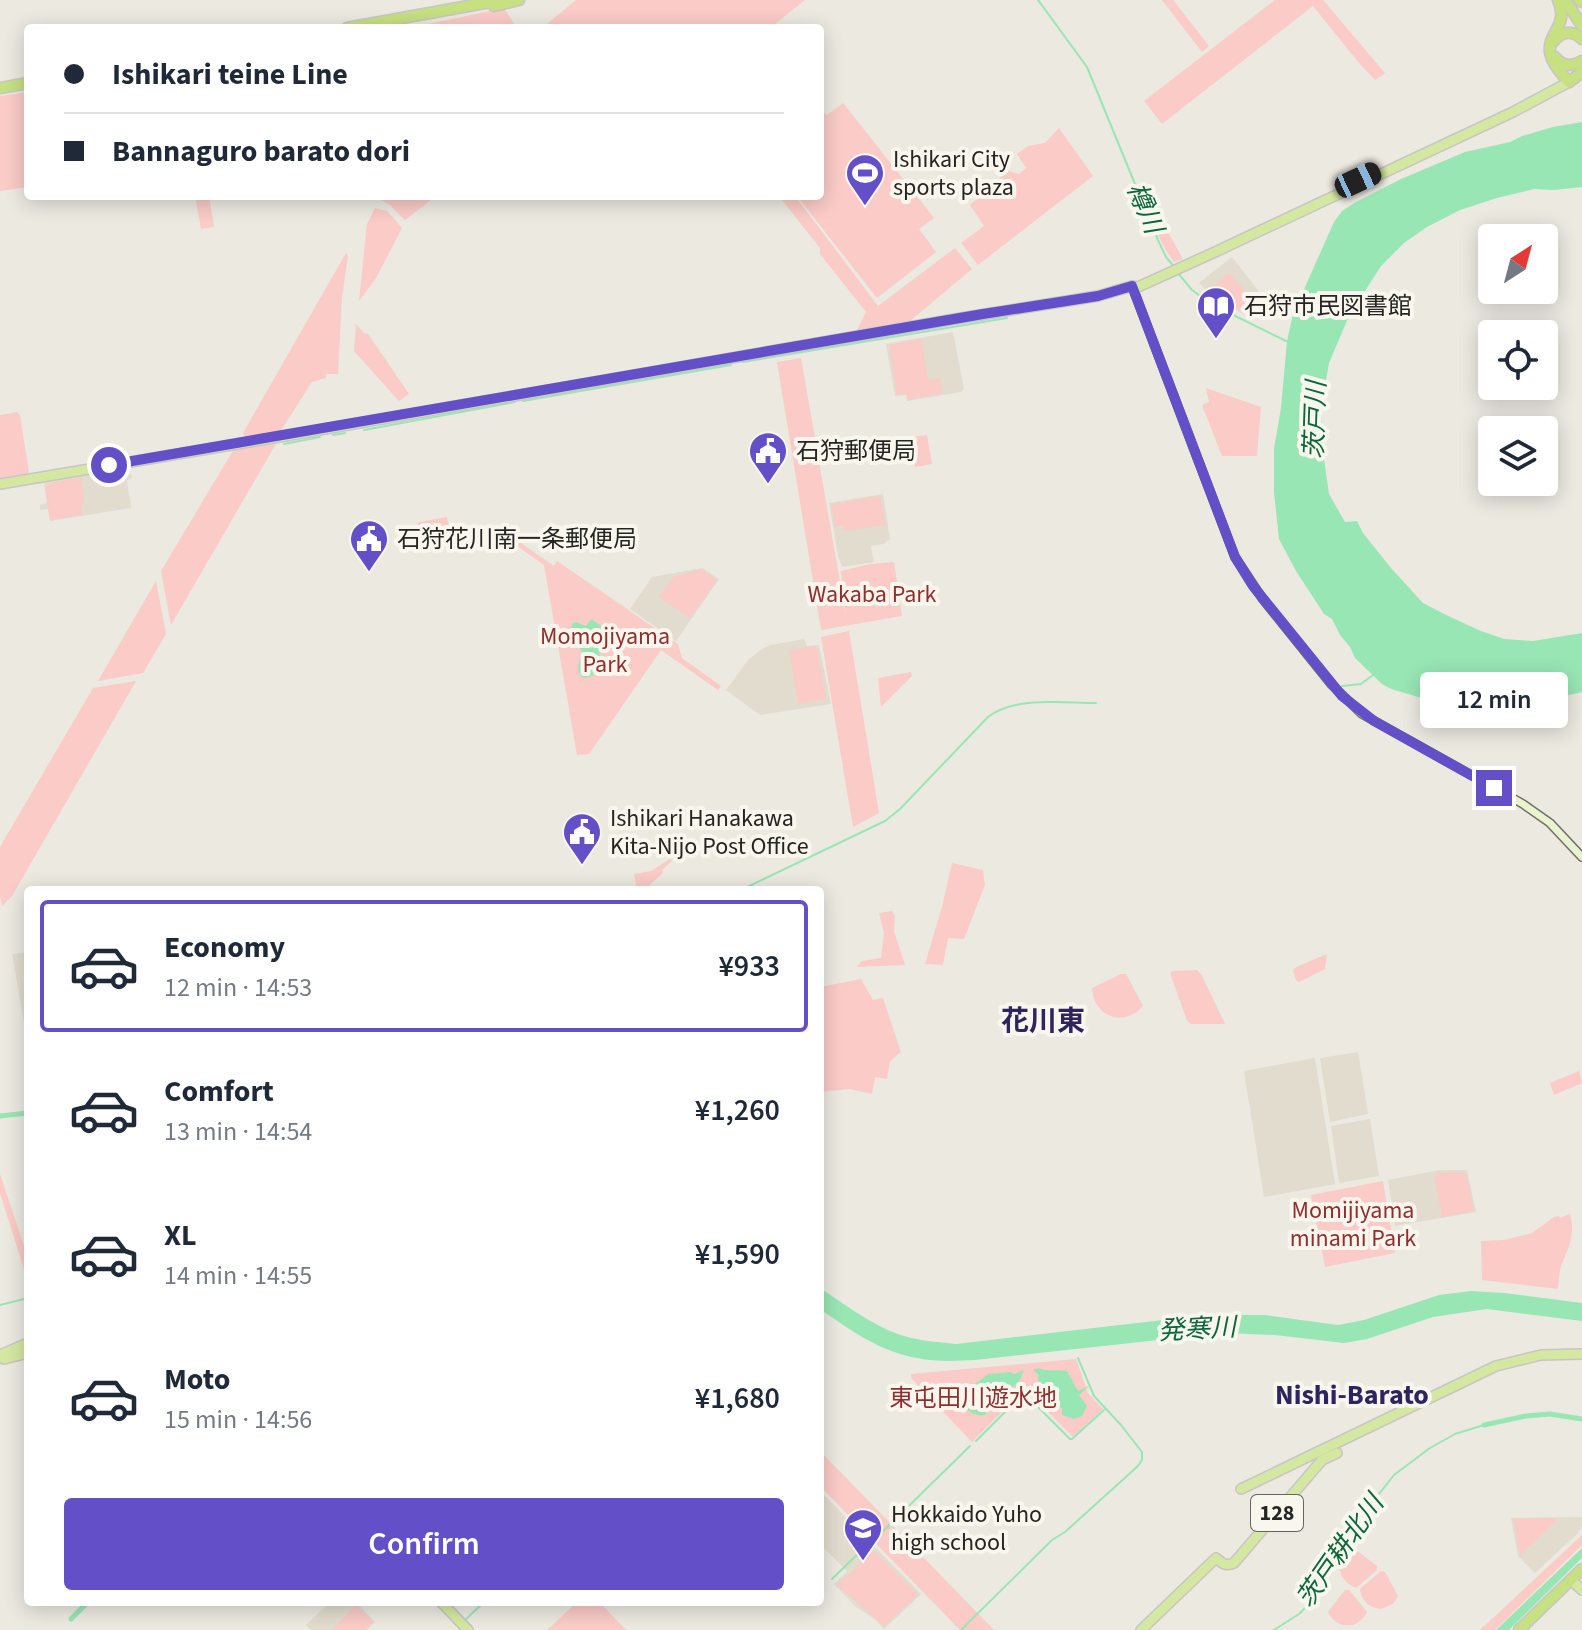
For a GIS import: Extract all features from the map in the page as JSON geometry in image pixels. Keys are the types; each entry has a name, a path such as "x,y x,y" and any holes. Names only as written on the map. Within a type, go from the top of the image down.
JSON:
{"highway":[{"path":"369,24 501,0"},
{"path":"396,24 519,0"},
{"path":"1558,0 1562,16 1551,40 1549,54 1567,79"},
{"path":"1568,0 1582,17"},
{"path":"1568,0 1582,26"},
{"path":"1567,79 1553,56 1552,47 1558,36 1569,32 1582,39"},
{"path":"1553,56 1564,65 1582,66"},
{"path":"1567,79 1582,66"},
{"path":"0,90 24,86"},
{"path":"1528,1630 1578,1583 1582,1569"},
{"path":"1519,1630 1578,1583"}],"main road":[{"path":"0,484 1098,296 1175,268 1513,112 1567,79"},
{"path":"1132,286 1235,557 1262,598 1332,685 1362,714 1523,804 1550,823 1582,857"},
{"path":"0,1358 24,1345"},
{"path":"0,1358 24,1354"},
{"name":"128","path":"1241,1489 1496,1366 1541,1355 1582,1354"},
{"name":"128","path":"1141,1630 1216,1558 1224,1565 1234,1563 1322,1460 1337,1453"},
{"path":"445,1606 466,1625"},
{"path":"450,1606 466,1625"}],"shaded area":[{"path":"1232,257 1264,298 1255,306 1251,303 1247,309 1251,312 1248,317 1210,294 1199,283"},
{"path":"953,332 964,389 907,401 906,395 895,396 886,344"},
{"path":"129,467 132,479 127,480 131,508 50,521 48,509 40,510 40,505 47,503 44,483"},
{"path":"883,494 890,539 871,546 874,562 842,567 829,503"},
{"path":"702,568 719,579 676,641 630,609 652,577"},
{"path":"804,639 807,646 819,645 831,704 760,715 726,690 748,660 762,649"},
{"path":"24,952 24,1022 12,954"},
{"path":"1358,1052 1368,1114 1330,1122 1320,1058"},
{"path":"1315,1058 1335,1184 1264,1197 1244,1071"},
{"path":"1370,1119 1379,1176 1339,1183 1331,1126"},
{"path":"1440,1170 1467,1170 1476,1212 1395,1226 1388,1180"},
{"name":"Hokkaido Yuho high school","path":"824,1495 921,1594 884,1629 834,1584 847,1571 824,1548"},
{"path":"1582,1517 1582,1527 1576,1535 1535,1573 1518,1556 1511,1518"},
{"path":"326,1606 360,1606 375,1622 367,1630 311,1630 306,1625"}],"green space":[{"path":"576,0 805,0 775,24 547,24"},
{"path":"1162,0 1173,0 1209,46 1202,52"},
{"path":"1275,0 1323,0 1385,73 1375,80 1313,6 1162,124 1144,101"},
{"path":"504,8 514,24 428,24"},
{"path":"24,93 24,188 0,191 0,96"},
{"name":"Ishikari City sports plaza","path":"843,103 934,218 919,229 936,252 877,298 800,200 824,200 824,112 827,115"},
{"path":"1059,128 1093,176 978,265 961,243 984,226 970,205 1008,171 1019,174 1026,168 1017,154 1028,146 1045,143"},
{"path":"1151,187 1169,234 1183,259 1174,262 1159,238 1143,193"},
{"path":"196,200 210,200 214,227 201,229"},
{"path":"381,200 431,200 405,220"},
{"path":"782,200 798,200 878,306 955,248 972,269 910,321 857,330 866,312 820,254 820,248"},
{"path":"375,208 387,211 402,228 376,278 359,301 367,224"},
{"path":"346,253 338,374 326,374 326,378 312,382 280,432 246,438 243,433"},
{"path":"1229,273 1250,301 1243,312 1209,290"},
{"path":"356,324 368,334 409,394 399,401 354,351"},
{"path":"919,339 928,380 940,378 942,393 908,400 907,394 897,395 889,345"},
{"name":"Wakaba Park","path":"801,358 846,616 841,571 894,562 902,616 821,630 777,362"},
{"path":"1206,388 1261,407 1257,456 1222,456 1202,405 1209,402"},
{"path":"17,412 29,473 27,476 0,480 0,415"},
{"path":"927,435 932,464 915,467 911,437"},
{"path":"277,442 171,625 161,571 234,449"},
{"path":"81,477 82,515 50,520 47,484"},
{"path":"880,496 885,525 844,531 843,526 835,527 831,504"},
{"path":"447,517 450,531 420,535 418,522"},
{"name":"Momojiyama Park","path":"512,537 554,566 557,561 678,644 682,658 721,686 718,690 661,650 589,754 577,755 544,565 510,541"},
{"path":"701,569 717,580 690,618 659,597 673,577"},
{"path":"156,581 166,634 143,673 98,681"},
{"path":"849,631 879,813 853,827 821,637"},
{"path":"817,648 826,699 798,704 789,650"},
{"path":"911,672 912,676 881,707 878,678"},
{"path":"136,681 12,896 2,906 0,847 93,688"},
{"path":"670,859 672,861 648,886 636,886 634,874 651,871"},
{"path":"952,863 983,870 985,885 964,939 948,938 943,965 925,964 942,907"},
{"path":"892,911 894,931 905,965 857,967 862,961 881,958 884,933 879,913"},
{"path":"1327,954 1325,969 1299,982 1296,980 1293,970 1296,967"},
{"path":"1197,970 1225,1024 1191,1024 1187,1021 1170,973"},
{"path":"1126,974 1143,1006 1127,1017 1119,1018 1098,1006 1092,988"},
{"path":"861,979 873,1000 883,998 901,1052 890,1061 887,1079 875,1077 872,1094 850,1089 824,1092 824,986"},
{"path":"1579,1071 1582,1083 1554,1095 1550,1083"},
{"path":"1466,1173 1474,1211 1442,1217 1434,1175"},
{"path":"0,1174 24,1246 24,1269 0,1193"},
{"name":"Momijiyama minami Park","path":"1383,1181 1395,1253 1325,1267 1311,1195"},
{"path":"1570,1214 1571,1238 1561,1267 1558,1289 1482,1280 1481,1241 1504,1240 1532,1233 1554,1217"},
{"name":"東屯田川遊水地","path":"1076,1359 1088,1393 1103,1409 1073,1437 1025,1389 972,1442 911,1378 911,1374"},
{"path":"824,1455 994,1630 960,1630 824,1490"},
{"path":"1554,1518 1555,1522 1520,1555 1513,1519"},
{"path":"1582,1535 1582,1545 1495,1630 1480,1630"},
{"path":"1355,1549 1377,1566 1377,1570 1356,1588 1344,1579 1340,1569 1343,1558"},
{"path":"874,1551 918,1595 884,1626 837,1585"},
{"path":"1381,1571 1385,1572 1398,1596 1393,1604 1381,1609 1367,1603 1360,1589"},
{"path":"1345,1590 1349,1590 1367,1612 1358,1622 1348,1626 1337,1622 1328,1612"},
{"path":"356,1606 373,1622 365,1630 331,1630"},
{"path":"573,1606 603,1606 626,1630 547,1630"}],"water":[{"name":"茨戸川","path":"1582,122 1582,187 1534,189 1460,210 1404,243 1381,266 1349,316 1329,363 1321,408 1322,445 1329,494 1345,522 1357,521 1391,568 1423,603 1446,615 1504,639 1533,641 1582,633 1582,692 1515,700 1492,709 1418,697 1391,689 1355,658 1332,619 1324,614 1296,571 1279,539 1274,449 1293,314 1334,222 1342,211 1354,203 1465,152"},
{"path":"591,619 609,631 610,640 600,650 598,671 584,678 578,669 582,651 574,642 571,627 576,622 586,626"},
{"path":"824,1291 893,1332 956,1344 1206,1315 1265,1315 1338,1325 1364,1320 1439,1295 1471,1291 1582,1303 1582,1321 1487,1309 1433,1317 1367,1339 1344,1343 1223,1333 975,1360 939,1361 904,1355 854,1332 824,1312"},
{"path":"1024,1370 1019,1382 996,1400 985,1415 973,1414 958,1401 957,1392 970,1388 988,1374 1014,1374"},
{"path":"1033,1370 1067,1371 1078,1391 1089,1386 1079,1395 1087,1406 1082,1416 1074,1419 1062,1415 1062,1408 1040,1388 1038,1374"},
{"path":"1582,1548 1582,1558 1509,1630 1496,1630"}],"waterway":[{"name":"樽川","path":"1038,0 1087,67 1158,240 1175,268"},
{"name":"樽川","path":"1178,273 1192,290 1211,304 1286,341"},
{"path":"743,362 1007,318"},
{"path":"523,401 731,365"},
{"path":"364,430 515,402"},
{"path":"333,435 345,433"},
{"path":"284,444 320,437"},
{"path":"1342,686 1361,684 1373,675"},
{"path":"749,886 885,821 988,717 999,710 1025,703 1096,703"},
{"name":"発寒川","path":"0,1116 24,1113"},
{"path":"0,1305 24,1299"},
{"path":"961,1630 1052,1540 1065,1532 1142,1460 1142,1452 1094,1396 1078,1358"},
{"path":"976,1441 1024,1393 1070,1439 1104,1410"},
{"name":"茨戸耕北川","path":"1484,1425 1550,1414 1582,1419"},
{"name":"茨戸耕北川","path":"1274,1630 1306,1607 1352,1528 1394,1475 1455,1434 1484,1425"},
{"path":"874,1540 970,1446"},
{"path":"832,1579 865,1547"},
{"path":"71,1619 84,1606"},
{"path":"464,1621 480,1606"}],"place":[{"name":"Ishikari City sports plaza","path":"865,207"},
{"name":"石狩市民図書館","path":"1216,340"},
{"name":"石狩郵便局","path":"768,485"},
{"name":"石狩花川南一条郵便局","path":"369,573"},
{"name":"Ishikari Hanakawa Kita-Nijo Post Office","path":"582,866"},
{"name":"Hokkaido Yuho high school","path":"863,1562"}],"district":[{"name":"花川東","path":"1043,1021"},
{"name":"Nishi-Barato","path":"1352,1395"}],"route":[{"path":"109,465 1098,296 1132,286 1235,557 1253,586 1332,685 1362,714 1494,788"}]}
